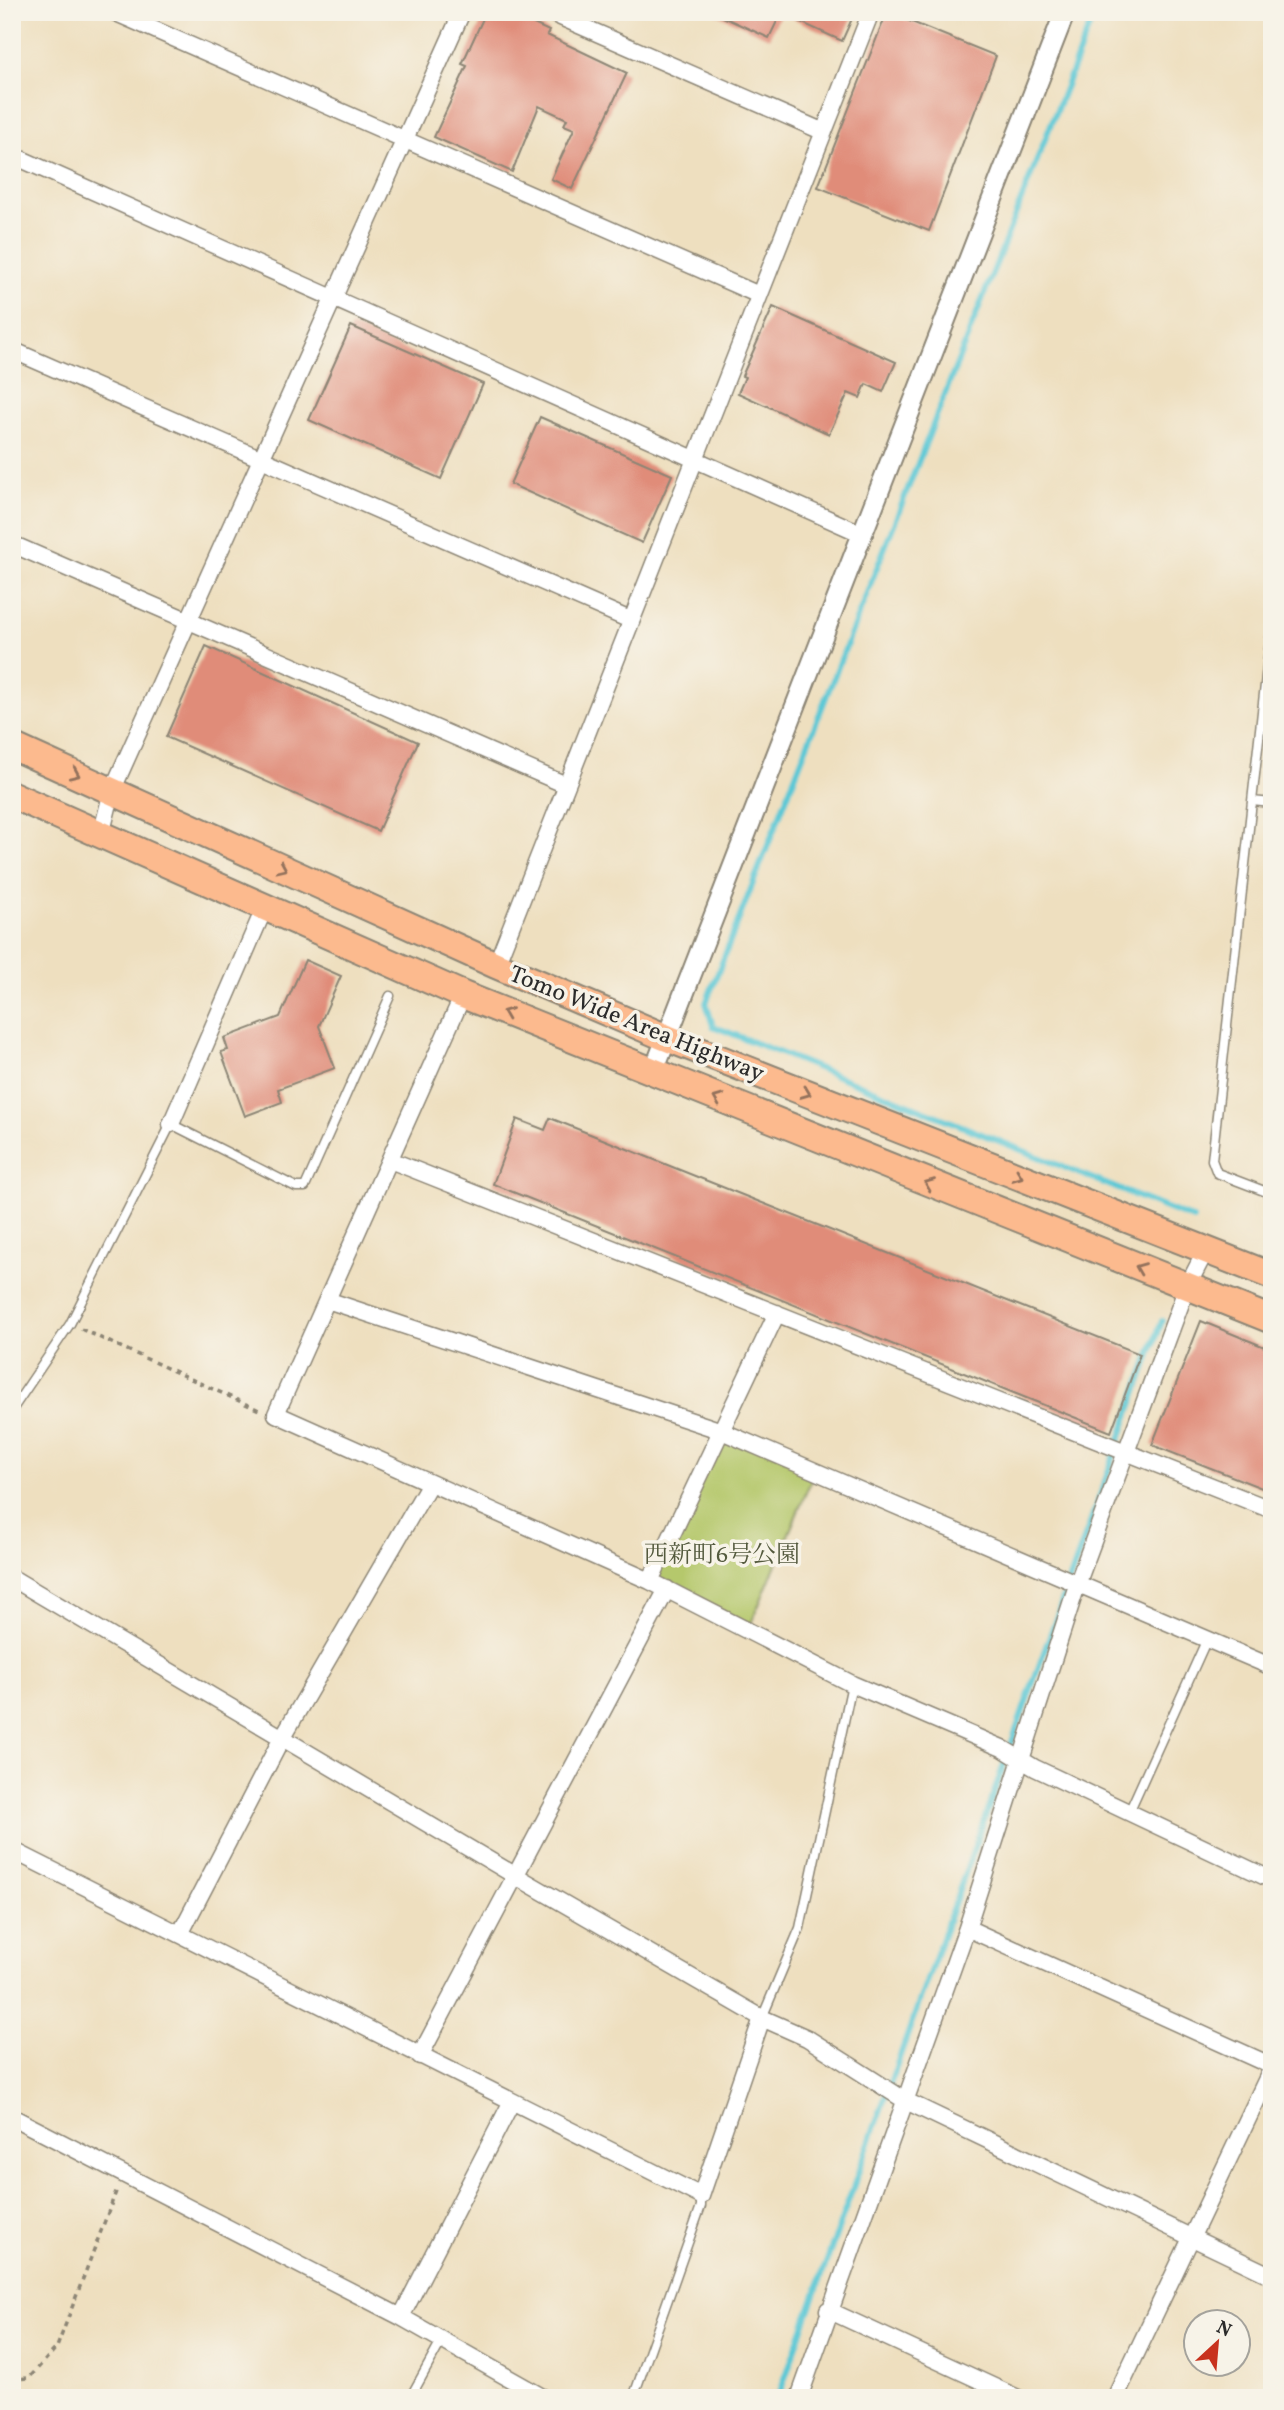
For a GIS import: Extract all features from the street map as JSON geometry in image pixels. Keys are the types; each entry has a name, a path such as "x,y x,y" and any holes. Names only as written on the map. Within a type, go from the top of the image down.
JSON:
{"highway":[{"name":"Tomo Wide Area Highway","path":"12,746 496,965 667,1038 1272,1276"},
{"name":"Tomo Wide Area Highway","path":"12,795 463,995 1272,1320"}],"street":[{"path":"114,12 759,295"},
{"path":"101,835 112,791 462,12"},
{"path":"549,12 824,132"},
{"path":"496,965 871,12"},
{"path":"653,1073 860,533 1065,12"},
{"path":"12,155 860,533"},
{"path":"12,350 630,620"},
{"path":"12,544 566,785"},
{"path":"171,1124 264,909"},
{"path":"463,995 276,1414 650,1581 852,1684 1020,1759 1272,1880"},
{"path":"390,1160 1272,1510"},
{"path":"799,2398 828,2309 967,1928 1079,1582 1187,1287 1206,1250"},
{"path":"327,1300 719,1430 1079,1582 1272,1667"},
{"path":"650,1581 719,1430 777,1313"},
{"path":"180,1934 281,1740 430,1483"},
{"path":"12,1578 281,1740 516,1876 762,2018 807,2038 906,2101 1272,2276"},
{"path":"420,2056 667,1589"},
{"path":"12,1850 511,2103 701,2196 762,2018"},
{"path":"967,1928 1272,2067 1115,2398"},
{"path":"401,2317 511,2103"},
{"path":"12,2117 401,2317 544,2398"},
{"path":"828,2309 1018,2398"}],"lane":[{"path":"1272,622 1212,1160 1217,1173 1272,1194"},
{"path":"1252,801 1272,803"},
{"path":"12,1410 70,1324 171,1124 296,1187 305,1186 390,996"},
{"path":"1129,1812 1207,1639"},
{"path":"762,2018 800,1928 852,1684"},
{"path":"633,2398 701,2206 701,2196"},
{"path":"410,2398 442,2340"}],"path":[{"path":"70,1324 258,1409 276,1414"},
{"path":"12,2379 29,2378 57,2347 123,2174"}],"green space":[{"name":"西新町6号公園","path":"719,1430 815,1471 748,1631 650,1581"}],"building":[{"path":"486,12 508,12 549,31 547,35 627,73 572,189 551,179 574,129 564,125 567,119 539,106 512,172 434,137 467,66 462,64"},
{"path":"712,12 855,12 842,41 781,13 769,38"},
{"path":"887,12 996,56 929,231 818,187"},
{"path":"773,307 896,362 883,392 866,384 860,398 848,393 829,434 738,393 745,377 742,376"},
{"path":"351,326 483,384 441,479 309,420"},
{"path":"540,417 672,475 642,543 510,484"},
{"path":"206,646 418,742 378,831 166,737"},
{"path":"305,960 341,976 319,1026 335,1068 278,1089 282,1102 245,1116 221,1052 228,1050 224,1038 280,1017"},
{"path":"550,1118 1140,1354 1111,1432 493,1184 517,1119 545,1130"},
{"path":"1201,1321 1272,1350 1272,1492 1152,1445"}],"waterway":[{"path":"1095,12 706,1003 713,1026 1193,1219"},
{"path":"778,2398 1162,1321"}]}
